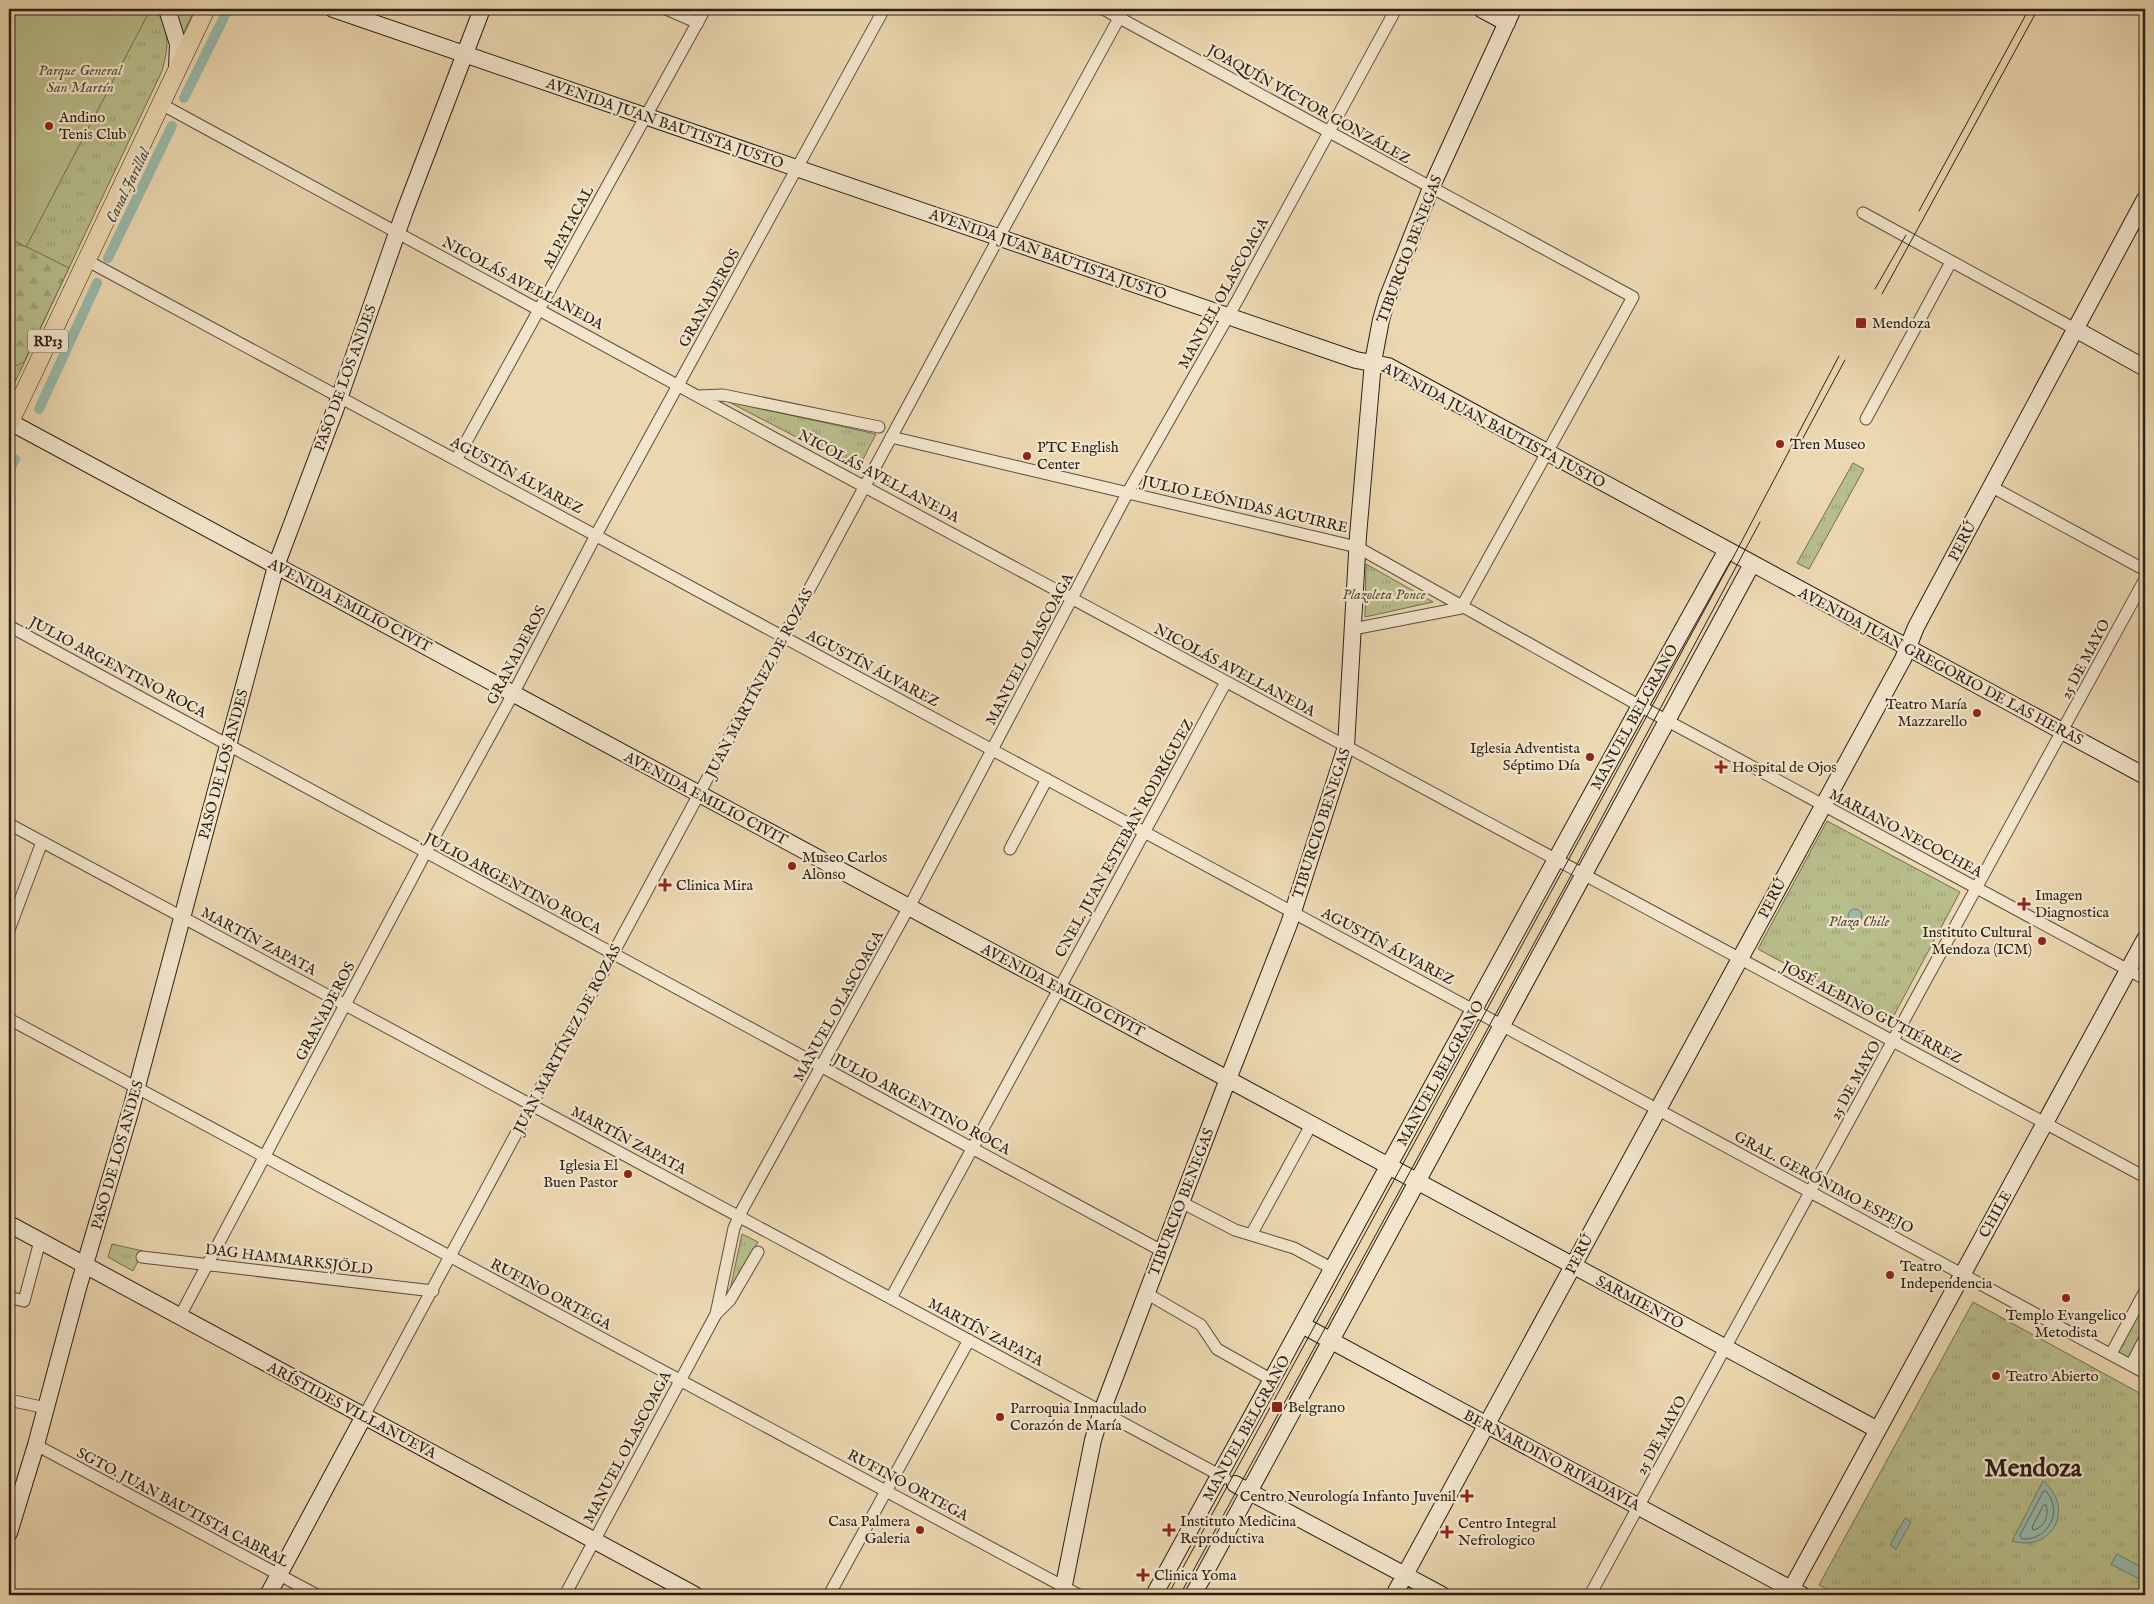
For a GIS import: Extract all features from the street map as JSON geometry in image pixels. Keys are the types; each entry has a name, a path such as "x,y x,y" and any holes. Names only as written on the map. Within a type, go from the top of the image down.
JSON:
{"main road":[{"name":"RP13","path":"9,421 206,9"}],"street":[{"path":"167,9 178,44 177,69"},
{"name":"AVENIDA JUAN BAUTISTA JUSTO","path":"333,9 1356,360 1388,366 1739,557"},
{"name":"PASO DE LOS ANDES","path":"9,1533 36,1445 136,1088 276,566 339,397 397,232 463,54 482,9"},
{"path":"666,9 698,23"},
{"name":"ALPATACAL","path":"456,460 705,9"},
{"name":"GRANADEROS","path":"180,1316 344,1004 513,694 596,535 884,9"},
{"name":"JOAQUÍN VÍCTOR GONZÁLEZ","path":"1103,9 1122,13 1330,132 1632,297 1548,453"},
{"name":"MANUEL OLASCOAGA","path":"716,1314 739,1216 909,907 1128,492 1228,316 1396,9"},
{"path":"1481,9 1510,16"},
{"name":"JUAN MARTÍNEZ DE ROZAS","path":"268,1595 891,437 1122,13"},
{"name":"TIBURCIO BENEGAS","path":"1062,1591 1093,1440 1102,1411 1227,1079 1293,912 1346,747 1354,629 1357,547 1373,362 1387,298 1431,188 1510,16"},
{"name":"NICOLÁS AVELLANEDA","path":"161,104 1346,747 1584,873"},
{"name":"PERÚ","path":"1394,1595 1908,648 1916,628 2145,199"},
{"path":"1863,214 2145,368"},
{"name":"AGUSTÍN ÁLVAREZ","path":"86,260 1488,1017"},
{"path":"1866,419 1952,262"},
{"path":"698,395 724,395 879,427"},
{"path":"719,407 716,404 716,399 724,395"},
{"name":"AVENIDA EMILIO CIVIT","path":"9,421 1403,1174"},
{"name":"JULIO LEÓNIDAS AGUIRRE","path":"891,437 1357,547 1653,713"},
{"path":"1354,629 1456,610 1462,606 1548,453"},
{"path":"1992,487 2145,570"},
{"name":"AVENIDA JUAN GREGORIO DE LAS HERAS","path":"1739,557 2145,776"},
{"name":"MANUEL BELGRANO","path":"1193,1595 1331,1341 1403,1174 1488,1017 1557,859 1653,713 1739,557"},
{"name":"MANUEL BELGRANO","path":"1154,1595 1333,1269 1403,1174 1488,1017 1584,873 1653,713 1739,557"},
{"name":"25 DE MAYO","path":"1590,1595 2145,579"},
{"name":"JULIO ARGENTINO ROCA","path":"9,626 228,743 1162,1251"},
{"name":"CNEL. JUAN ESTEBAN RODRÍGUEZ","path":"891,1298 1226,682"},
{"name":"MARIANO NECOCHEA","path":"1653,713 2145,979"},
{"path":"1010,849 1047,779"},
{"name":"MARTÍN ZAPATA","path":"9,824 1235,1484"},
{"path":"9,930 42,842"},
{"name":"JOSÉ ALBINO GUTIÉRREZ","path":"1584,873 2145,1177"},
{"name":"CHILE","path":"1794,1593 1878,1430 2145,938"},
{"name":"GRAL. GERÓNIMO ESPEJO","path":"1488,1017 2145,1373"},
{"name":"RUFINO ORTEGA","path":"9,1019 886,1490 1062,1591 1079,1595"},
{"path":"1252,1235 1311,1124"},
{"name":"SARMIENTO","path":"1403,1174 1878,1430"},
{"path":"1181,1202 1219,1223 1294,1248 1333,1269"},
{"name":"ARÍSTIDES VILLANUEVA","path":"9,1224 695,1595"},
{"path":"9,1297 24,1301 40,1241"},
{"name":"MANUEL OLASCOAGA","path":"565,1595 716,1314 730,1300 758,1252"},
{"name":"DAG HAMMARKSJÖLD","path":"142,1257 433,1291"},
{"path":"2111,1354 2145,1291"},
{"path":"1146,1293 1201,1325 1217,1349 1272,1380"},
{"name":"BERNARDINO RIVADAVIA","path":"1302,1325 1794,1593"},
{"path":"2131,1365 2145,1338"},
{"path":"829,1595 969,1340"},
{"path":"9,1400 46,1408"},
{"name":"SGTO. JUAN BAUTISTA CABRAL","path":"36,1445 317,1595"},
{"path":"1235,1484 1442,1595"}],"green space":[{"name":"Parque General San Martín","path":"9,9 156,9 164,25 167,46 162,71 9,395"},
{"name":"Andino Tenis Club","path":"9,9 138,9 148,14 26,247 9,238"},
{"path":"170,9 195,9 182,36"},
{"path":"9,238 69,268 24,362 9,369"},
{"path":"727,401 876,434 858,469"},
{"path":"1853,463 1864,469 1809,569 1797,563"},
{"name":"Plazoleta Ponce","path":"1366,564 1433,602 1365,617"},
{"name":"Plaza Chile","path":"1827,821 1960,892 1891,1021 1758,949"},
{"path":"742,1234 758,1242 730,1290"},
{"path":"112,1244 143,1251 133,1271 108,1257"},
{"path":"2145,1291 2145,1338 2131,1365 2111,1354"},
{"path":"1973,1302 2145,1396 2145,1595 1839,1595 1819,1585"}],"water":[{"path":"1852,909 1858,909 1862,916 1858,923 1852,923 1848,919 1848,913"},
{"path":"2043,1481 2053,1492 2058,1503 2058,1515 2055,1526 2048,1534 2038,1540 2026,1543 2012,1541"},
{"path":"1905,1518 1911,1522 1896,1549 1890,1545"},
{"path":"2117,1554 2145,1569 2145,1582 2111,1564"}],"waterway":[{"name":"Canal Jarillal","path":"184,98 228,9"},
{"name":"Canal Jarillal","path":"108,258 172,126"},
{"name":"Canal Jarillal","path":"39,409 97,283"},
{"name":"Canal Jarillal","path":"9,472 15,459"}],"tram line":[{"path":"1919,211 2029,9"},
{"path":"1882,294 2038,9"},
{"path":"1875,289 1906,235"},
{"path":"1168,1595 1735,554 1839,356"},
{"path":"1796,451 1845,360"},
{"path":"1180,1595 1575,868 1760,522"}],"place":[{"name":"Andino Tenis Club","path":"49,126"},
{"name":"Mendoza","path":"1861,323"},
{"name":"Tren Museo","path":"1780,444"},
{"name":"PTC English Center","path":"1027,456"},
{"name":"Teatro María Mazzarello","path":"1977,713"},
{"name":"Iglesia Adventista Séptimo Día","path":"1590,757"},
{"name":"Hospital de Ojos","path":"1721,767"},
{"name":"Museo Carlos Alonso","path":"792,866"},
{"name":"Clinica Mira","path":"665,885"},
{"name":"Imagen Diagnostica","path":"2024,904"},
{"name":"Instituto Cultural Mendoza (ICM)","path":"2042,941"},
{"name":"Iglesia El Buen Pastor","path":"628,1174"},
{"name":"Teatro Independencia","path":"1890,1275"},
{"name":"Templo Evangelico Metodista","path":"2066,1298"},
{"name":"Teatro Abierto","path":"1996,1376"},
{"name":"Belgrano","path":"1277,1407"},
{"name":"Parroquia Inmaculado Corazón de María","path":"1000,1417"},
{"name":"Centro Neurología Infanto Juvenil","path":"1467,1496"},
{"name":"Casa Palmera Galeria","path":"920,1530"},
{"name":"Instituto Medicina Reproductiva","path":"1169,1530"},
{"name":"Centro Integral Nefrologico","path":"1447,1532"},
{"name":"Clinica Yoma","path":"1143,1575"}],"district":[{"name":"Mendoza","path":"2033,1467"}]}
